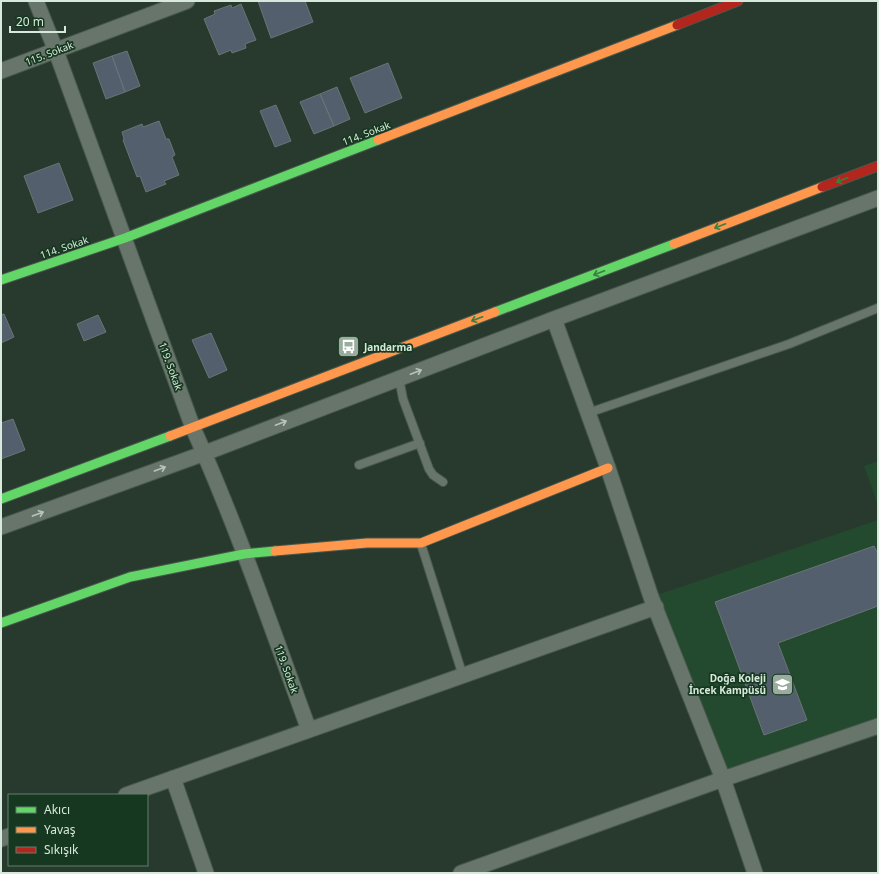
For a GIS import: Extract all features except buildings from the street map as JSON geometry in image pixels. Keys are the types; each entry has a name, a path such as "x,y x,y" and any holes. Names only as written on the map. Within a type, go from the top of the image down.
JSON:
{"street":[{"name":"119. Sokak","path":"36,1 125,238 193,428 205,453 244,554 309,730"},
{"name":"115. Sokak","path":"1,71 187,1"},
{"name":"114. Sokak","path":"1,280 125,238 738,1"},
{"path":"1,499 193,428 878,166"},
{"path":"1,527 205,453 398,378 878,198"},
{"path":"554,319 608,468 651,597 723,779 755,873"},
{"path":"1,623 130,577 244,554 367,543 421,543 608,468"},
{"path":"129,794 656,608"},
{"path":"461,873 723,779 878,726"},
{"path":"173,778 206,873"}],"lane":[{"path":"588,413 789,344 878,308"},
{"path":"398,378 403,399 429,469 438,479 444,482"},
{"path":"359,465 420,443"},
{"path":"421,543 463,676"}],"shaded area":[{"path":"878,461 878,505 864,466"},
{"name":"Doğa Koleji İncek Kampüsü","path":"878,520 878,726 723,779 651,597"}],"traffic: fast":[{"path":"1,280 125,238 378,140"},
{"path":"495,312 674,244"},
{"path":"1,499 170,436"},
{"path":"1,623 130,577 244,554 275,551"}],"traffic: slow":[{"path":"378,140 677,25"},
{"path":"674,244 822,187"},
{"path":"170,436 495,312"},
{"path":"275,551 367,543 421,543 608,468"}],"traffic: jam":[{"path":"677,25 738,1"},
{"path":"822,187 878,166"}],"place":[{"name":"Jandarma","path":"349,347"},
{"name":"Doğa Koleji İncek Kampüsü","path":"782,684"}]}
